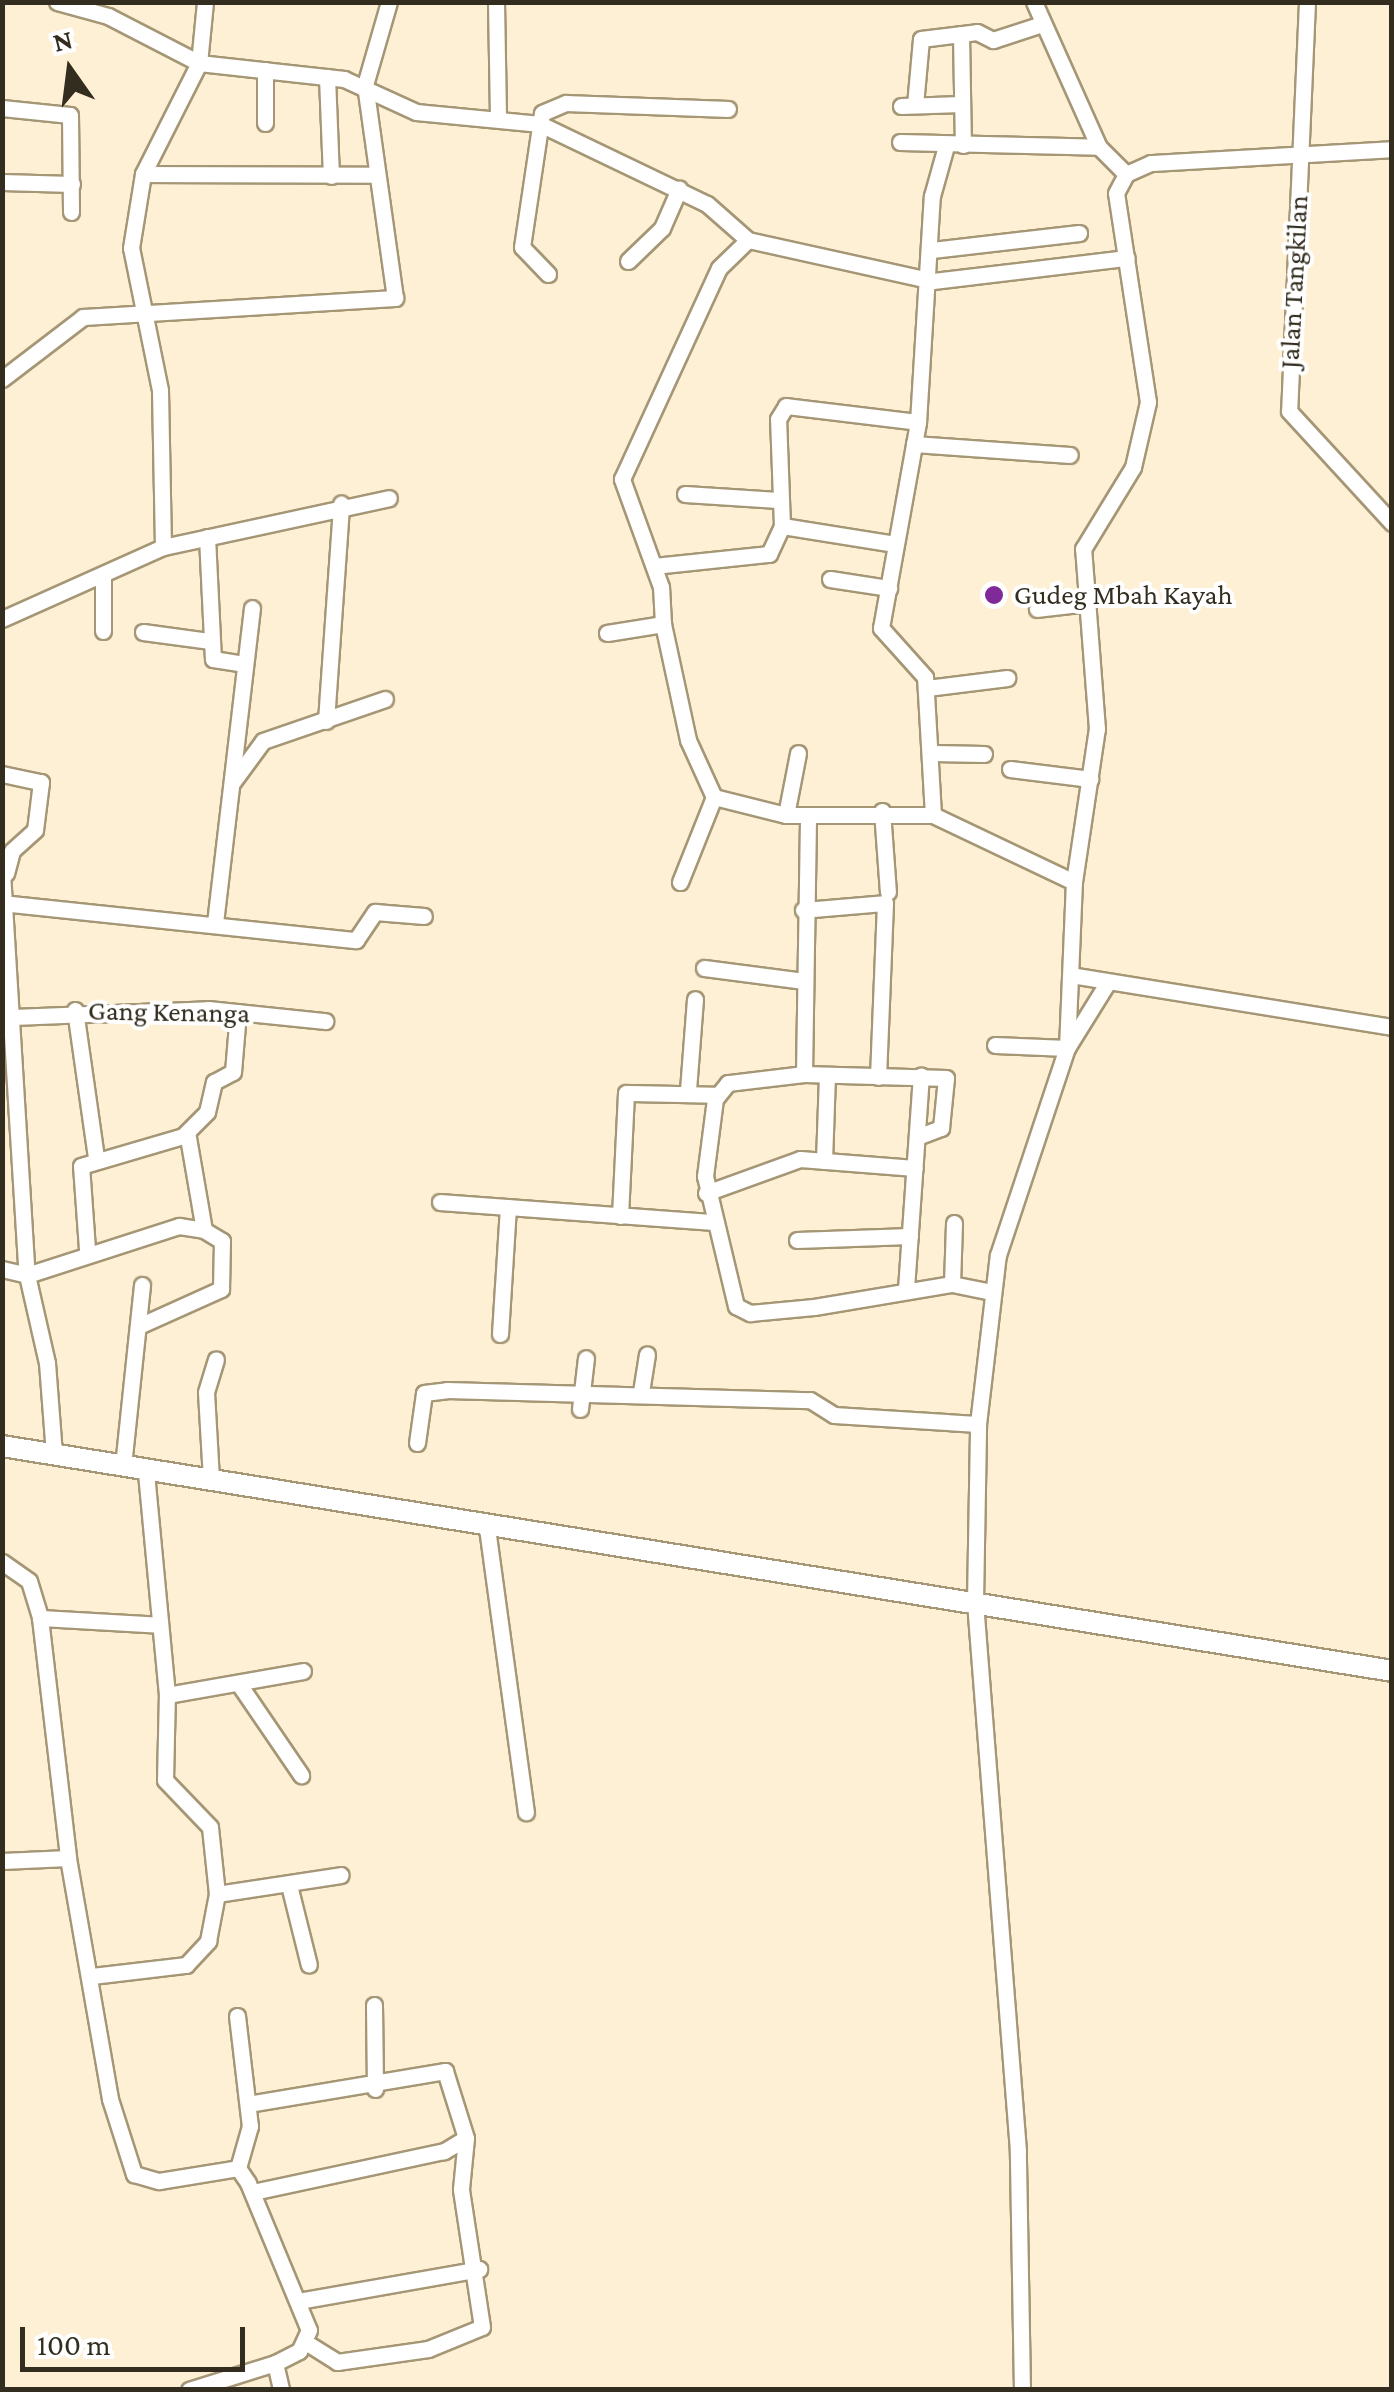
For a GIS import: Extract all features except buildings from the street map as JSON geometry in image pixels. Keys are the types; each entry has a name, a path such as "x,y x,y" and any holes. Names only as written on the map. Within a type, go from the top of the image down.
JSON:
{"main road":[{"path":"2,1446 287,1494 310,1494 487,1528 975,1602 1392,1671"}],"street":[{"path":"57,2 108,16 200,63 327,77 365,86 385,104 416,112 540,124 680,190 748,240 933,280 1127,258"},
{"path":"163,547 160,390 130,248 143,174 200,63 205,2"},
{"path":"2,378 73,320 144,319 395,298 365,86 389,2"},
{"path":"496,2 498,118"},
{"path":"1034,2 1099,147 1126,174"},
{"name":"Jalan Tangkilan","path":"1307,2 1288,412 1392,523"},
{"path":"962,104 908,106 916,43 961,34 993,40 1042,24"},
{"path":"961,34 963,145"},
{"path":"265,70 265,124"},
{"path":"327,77 331,176"},
{"path":"548,274 522,246 540,124 551,105 566,102 728,109"},
{"path":"2,108 70,115 70,212"},
{"path":"900,142 1099,147"},
{"path":"932,814 927,688 914,658 881,628 918,422 933,280 932,250 946,146"},
{"path":"1022,2390 1018,2151 975,1602 978,1424 992,1292 1066,1048 1074,882 1090,779 1098,691 1083,549 1133,467 1148,402 1127,258 1114,208 1126,174 1152,163 1392,149"},
{"path":"143,174 378,175"},
{"path":"2,182 72,184"},
{"path":"628,261 662,228 680,190"},
{"path":"932,250 1079,233"},
{"path":"680,882 714,796 688,740 654,566 622,479 719,268 748,240"},
{"path":"654,566 769,554 782,526 778,500 778,419 786,406 918,422"},
{"path":"914,444 1070,455"},
{"path":"685,494 778,500"},
{"path":"2,619 163,547 340,504 388,498"},
{"path":"326,721 340,504"},
{"path":"782,526 894,544"},
{"path":"207,538 210,642 218,664 244,664"},
{"path":"103,577 104,631"},
{"path":"830,578 889,588"},
{"path":"1037,609 1087,603"},
{"path":"215,923 252,608"},
{"path":"607,632 663,624"},
{"path":"143,632 210,642"},
{"path":"927,688 1007,678"},
{"path":"229,786 264,740 384,699"},
{"path":"932,752 984,754"},
{"path":"786,815 798,753"},
{"path":"1010,769 1090,779"},
{"path":"2,774 41,782 35,830 12,851 4,872 11,904 14,1017 8,1063 27,1275 47,1363 54,1455"},
{"path":"714,796 808,817 882,812 932,814 1074,882"},
{"path":"882,812 888,892"},
{"path":"804,1074 803,910 808,817"},
{"path":"803,910 885,903 878,1077"},
{"path":"11,904 356,940 375,912 424,916"},
{"path":"704,968 804,982"},
{"path":"1071,975 1392,1028"},
{"path":"1066,1048 1108,982"},
{"path":"688,1090 694,999"},
{"path":"75,1010 96,1157"},
{"name":"Gang Kenanga","path":"14,1017 75,1010 238,1012 325,1021"},
{"path":"87,1249 81,1166 96,1157 187,1132 207,1112 214,1082 233,1072 238,1012"},
{"path":"994,1045 1066,1048"},
{"path":"824,1161 827,1075"},
{"path":"917,1137 941,1128 952,1086 921,1076 741,1076 718,1094 706,1193 741,1311 952,1284 992,1292"},
{"path":"906,1289 921,1076"},
{"path":"620,1216 626,1093 688,1090 718,1094"},
{"path":"187,1132 204,1230"},
{"path":"706,1193 789,1161 914,1168"},
{"path":"440,1202 713,1222"},
{"path":"500,1334 508,1207"},
{"path":"952,1284 954,1223"},
{"path":"2,1269 27,1275 87,1249 179,1226 204,1230 222,1242 220,1294 140,1326"},
{"path":"797,1240 910,1236"},
{"path":"123,1466 142,1286"},
{"path":"642,1392 647,1354"},
{"path":"580,1401 586,1358"},
{"path":"211,1479 206,1392 216,1360"},
{"path":"417,1443 426,1392 580,1401 642,1392 810,1400 834,1414 978,1424"},
{"path":"92,1976 199,1956 217,1894 210,1827 164,1780 167,1695 146,1471"},
{"path":"487,1528 526,1812"},
{"path":"2,1562 28,1581 40,1618 68,1858 92,1976 110,2100 134,2174 159,2182 238,2168"},
{"path":"40,1618 160,1626"},
{"path":"167,1695 241,1687 303,1671"},
{"path":"241,1687 300,1776"},
{"path":"2,1860 68,1858"},
{"path":"217,1894 341,1875"},
{"path":"289,1885 310,1964"},
{"path":"374,2004 375,2089"},
{"path":"237,2016 250,2146 238,2168"},
{"path":"248,2104 375,2089 446,2072 466,2138 461,2189 479,2268 484,2315 472,2334 337,2362 307,2343"},
{"path":"252,2192 444,2151 466,2138"},
{"path":"238,2168 304,2300 307,2343"},
{"path":"304,2300 479,2268"},
{"path":"189,2390 275,2363 307,2343"},
{"path":"275,2363 281,2390"}],"place":[{"name":"Gudeg Mbah Kayah","path":"994,595"}]}
